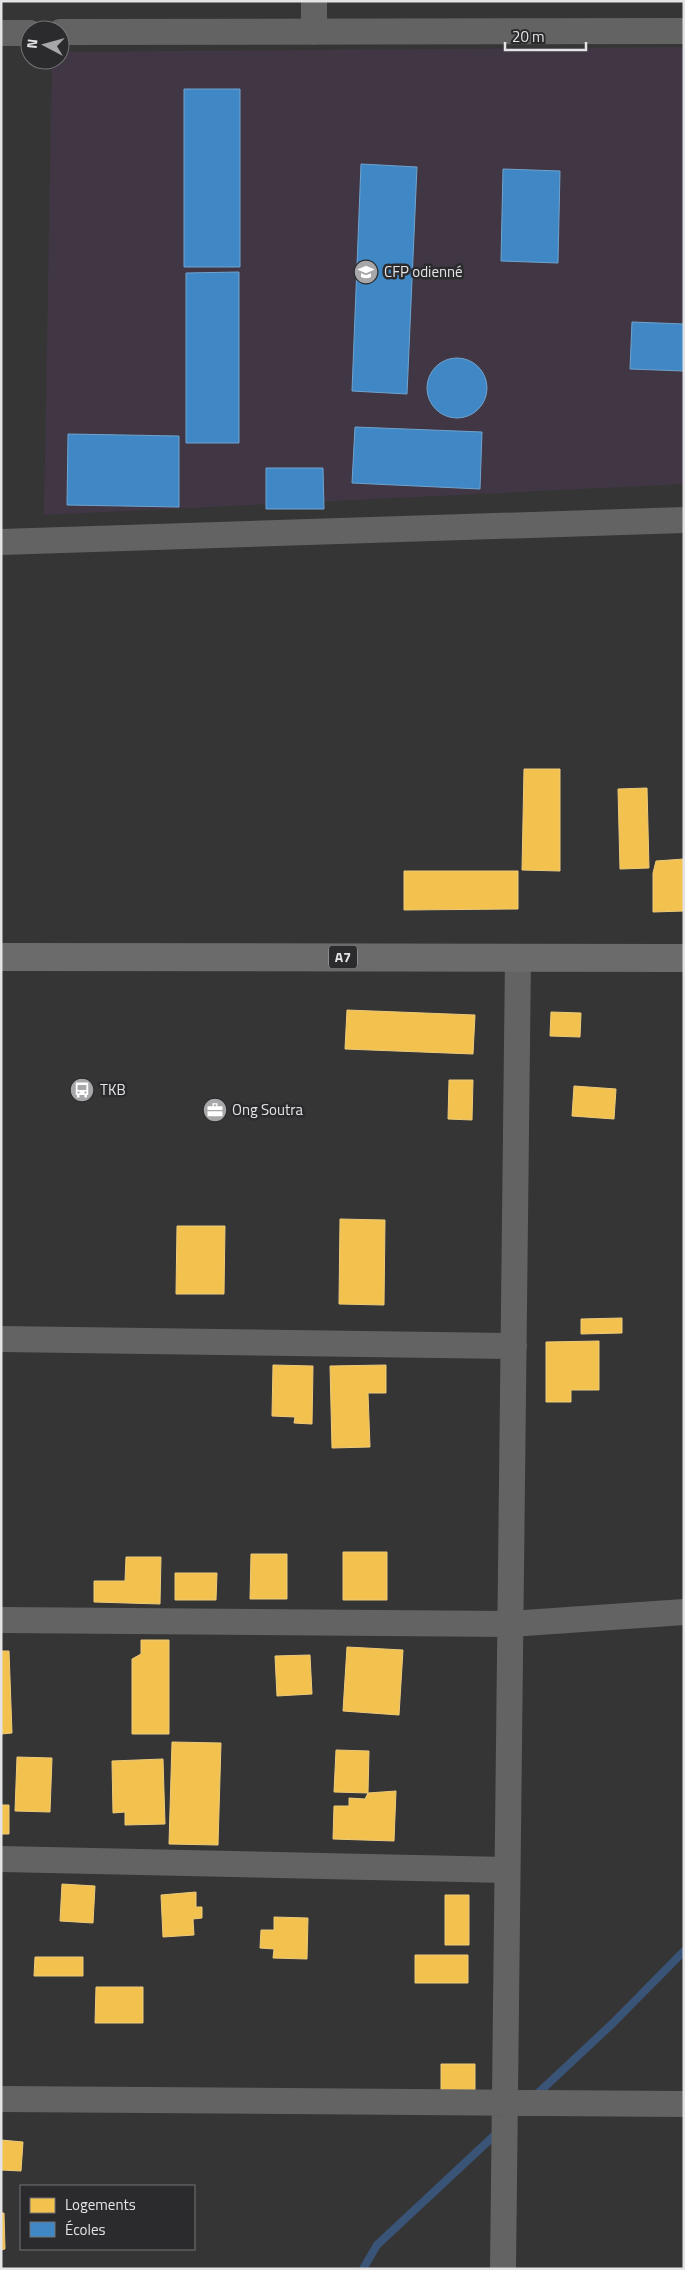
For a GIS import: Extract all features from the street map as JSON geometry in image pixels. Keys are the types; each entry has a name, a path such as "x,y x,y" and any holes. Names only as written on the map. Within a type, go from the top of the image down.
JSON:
{"main road":[{"name":"A7","path":"1,957 684,958"}],"street":[{"path":"314,1 314,32"},
{"path":"70,32 684,31"},
{"path":"1,33 20,32"},
{"path":"1,542 684,520"},
{"path":"503,2269 518,958"},
{"path":"1,1339 514,1346"},
{"path":"1,1620 510,1624 684,1612"},
{"path":"1,1859 508,1870"},
{"path":"1,2099 684,2104"}],"shaded area":[{"name":"CFP odienné","path":"684,47 684,484 44,515 52,70 70,70 70,52"}],"building: Logements":[{"path":"524,769 560,769 560,871 522,870"},
{"path":"647,788 649,868 620,869 618,789"},
{"path":"684,859 684,911 653,912 653,873 656,861"},
{"path":"404,871 518,871 518,909 404,910"},
{"path":"347,1010 475,1015 473,1054 345,1049"},
{"path":"551,1012 581,1013 580,1037 550,1036"},
{"path":"449,1080 473,1080 472,1120 448,1119"},
{"path":"574,1086 616,1089 614,1119 572,1116"},
{"path":"340,1219 385,1220 384,1305 339,1304"},
{"path":"177,1226 225,1226 224,1294 176,1294"},
{"path":"622,1318 622,1333 581,1334 581,1319"},
{"path":"599,1341 599,1390 571,1390 571,1402 546,1402 546,1342"},
{"path":"273,1365 313,1366 312,1424 294,1423 295,1417 272,1416"},
{"path":"386,1365 386,1393 368,1393 370,1447 332,1448 330,1366"},
{"path":"343,1552 387,1552 387,1600 343,1600"},
{"path":"251,1554 287,1554 287,1599 250,1599"},
{"path":"126,1557 161,1557 160,1604 94,1602 94,1581 125,1581"},
{"path":"175,1573 217,1573 216,1600 175,1600"},
{"path":"141,1640 169,1640 169,1734 132,1734 132,1659 141,1654"},
{"path":"347,1647 403,1650 399,1715 343,1711"},
{"path":"1,1651 9,1651 12,1733 1,1734"},
{"path":"310,1655 312,1694 277,1696 275,1656"},
{"path":"172,1742 221,1743 218,1845 169,1844"},
{"path":"336,1750 369,1751 368,1793 334,1792"},
{"path":"17,1757 52,1758 50,1812 15,1811"},
{"path":"163,1759 165,1824 125,1825 125,1812 113,1813 112,1761"},
{"path":"396,1791 394,1841 333,1839 334,1806 349,1806 349,1798 365,1799 368,1793"},
{"path":"1,1805 9,1805 9,1834 1,1834"},
{"path":"62,1884 95,1886 93,1923 60,1921"},
{"path":"196,1892 196,1907 202,1907 202,1918 193,1919 194,1935 163,1937 161,1895"},
{"path":"445,1895 469,1895 469,1945 445,1945"},
{"path":"274,1917 308,1918 307,1959 273,1958 274,1949 260,1948 261,1930 274,1930"},
{"path":"415,1955 468,1955 468,1983 415,1983"},
{"path":"35,1957 83,1957 83,1976 34,1976"},
{"path":"96,1987 143,1987 143,2023 95,2023"},
{"path":"441,2064 475,2064 475,2090 441,2090"},
{"path":"1,2140 23,2142 21,2171 1,2170"},
{"path":"1,2213 4,2213 5,2249 1,2250"}],"building: Écoles":[{"path":"184,89 240,89 240,267 184,267"},
{"path":"361,164 417,167 407,394 352,391"},
{"path":"503,169 560,171 558,263 501,261"},
{"path":"239,272 239,443 186,443 186,273"},
{"path":"632,322 684,324 684,371 630,369"},
{"path":"457,358 474,363 482,371 487,388 482,405 474,413 457,418 440,413 432,405 427,388 432,371 440,363"},
{"path":"355,427 482,432 480,489 352,483"},
{"path":"68,434 179,436 179,507 67,505"},
{"path":"266,468 323,468 324,509 266,509"}],"waterway":[{"path":"535,2096 612,2024 684,1951"},
{"path":"363,2269 377,2245 498,2132"}],"place":[{"name":"CFP odienné","path":"366,272"},
{"name":"TKB","path":"82,1090"},
{"name":"Ong Soutra","path":"215,1110"}]}
